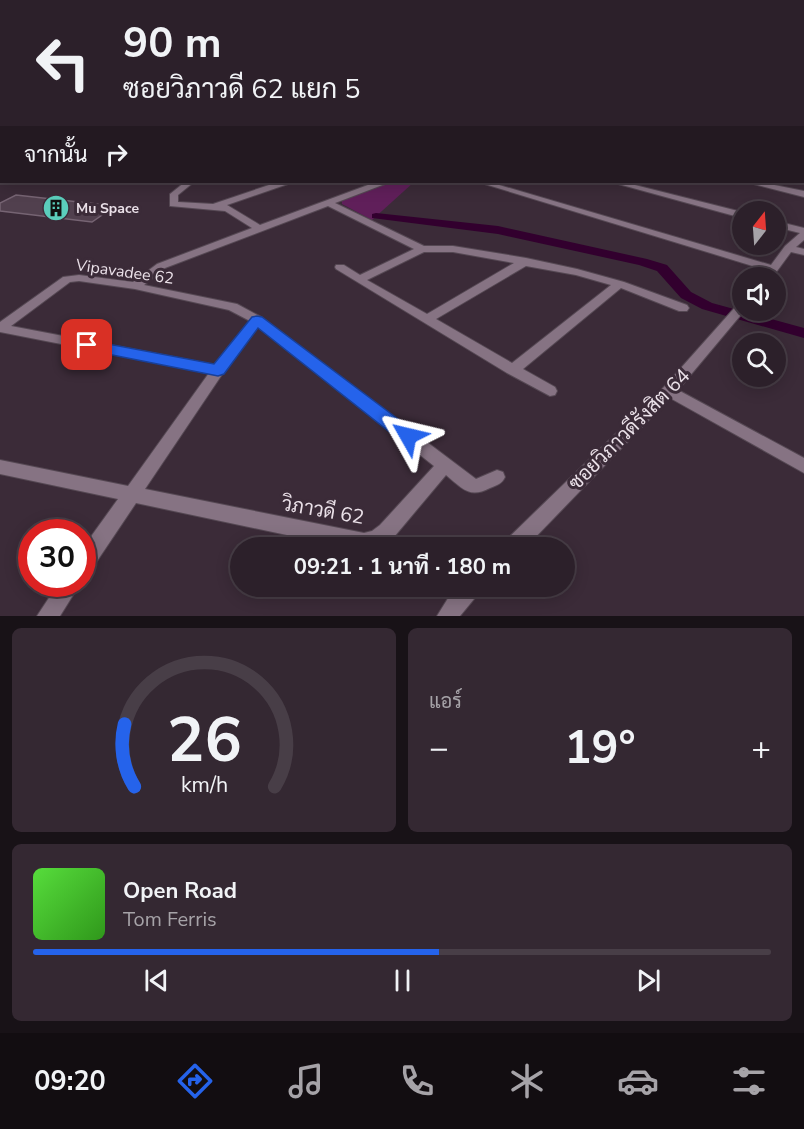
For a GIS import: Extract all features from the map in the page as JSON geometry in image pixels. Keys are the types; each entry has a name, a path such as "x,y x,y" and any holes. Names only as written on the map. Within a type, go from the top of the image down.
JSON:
{"street":[{"path":"189,183 174,194 172,204 227,208 258,228"},
{"path":"213,207 282,183"},
{"path":"135,286 161,266 379,183"},
{"path":"485,183 750,267"},
{"path":"619,183 732,212"},
{"path":"754,183 804,194"},
{"path":"327,202 422,249 453,249 577,272 620,284 682,308"},
{"path":"774,267 804,233 786,227"},
{"path":"789,248 804,252"},
{"path":"360,280 422,249"},
{"path":"427,319 526,261"},
{"path":"340,267 512,370 550,390"},
{"name":"Vipavadee 62","path":"0,328 67,279 135,286 233,307 257,320"},
{"path":"512,370 620,284"},
{"path":"96,546 218,370 257,320 473,486 497,477"},
{"name":"ซอยวิภาวดีรังสิต 64","path":"522,537 669,391 732,320"},
{"path":"0,328 218,370"},
{"path":"669,391 804,466"},
{"name":"วิภาวดี 62","path":"0,467 364,542 377,539 387,531 445,465"},
{"path":"48,616 61,597"},
{"path":"448,616 462,597"}],"shaded area":[{"path":"387,183 413,183 372,220 342,204 342,201"}],"building":[{"name":"Mu Space","path":"16,195 115,206 92,222 0,211 0,203"}],"waterway":[{"path":"376,216 498,230 642,262 662,268 686,295 707,306 804,333"}],"place":[{"name":"Mu Space","path":"56,208"}],"route":[{"path":"87,345 218,370 257,320 408,436"}]}
